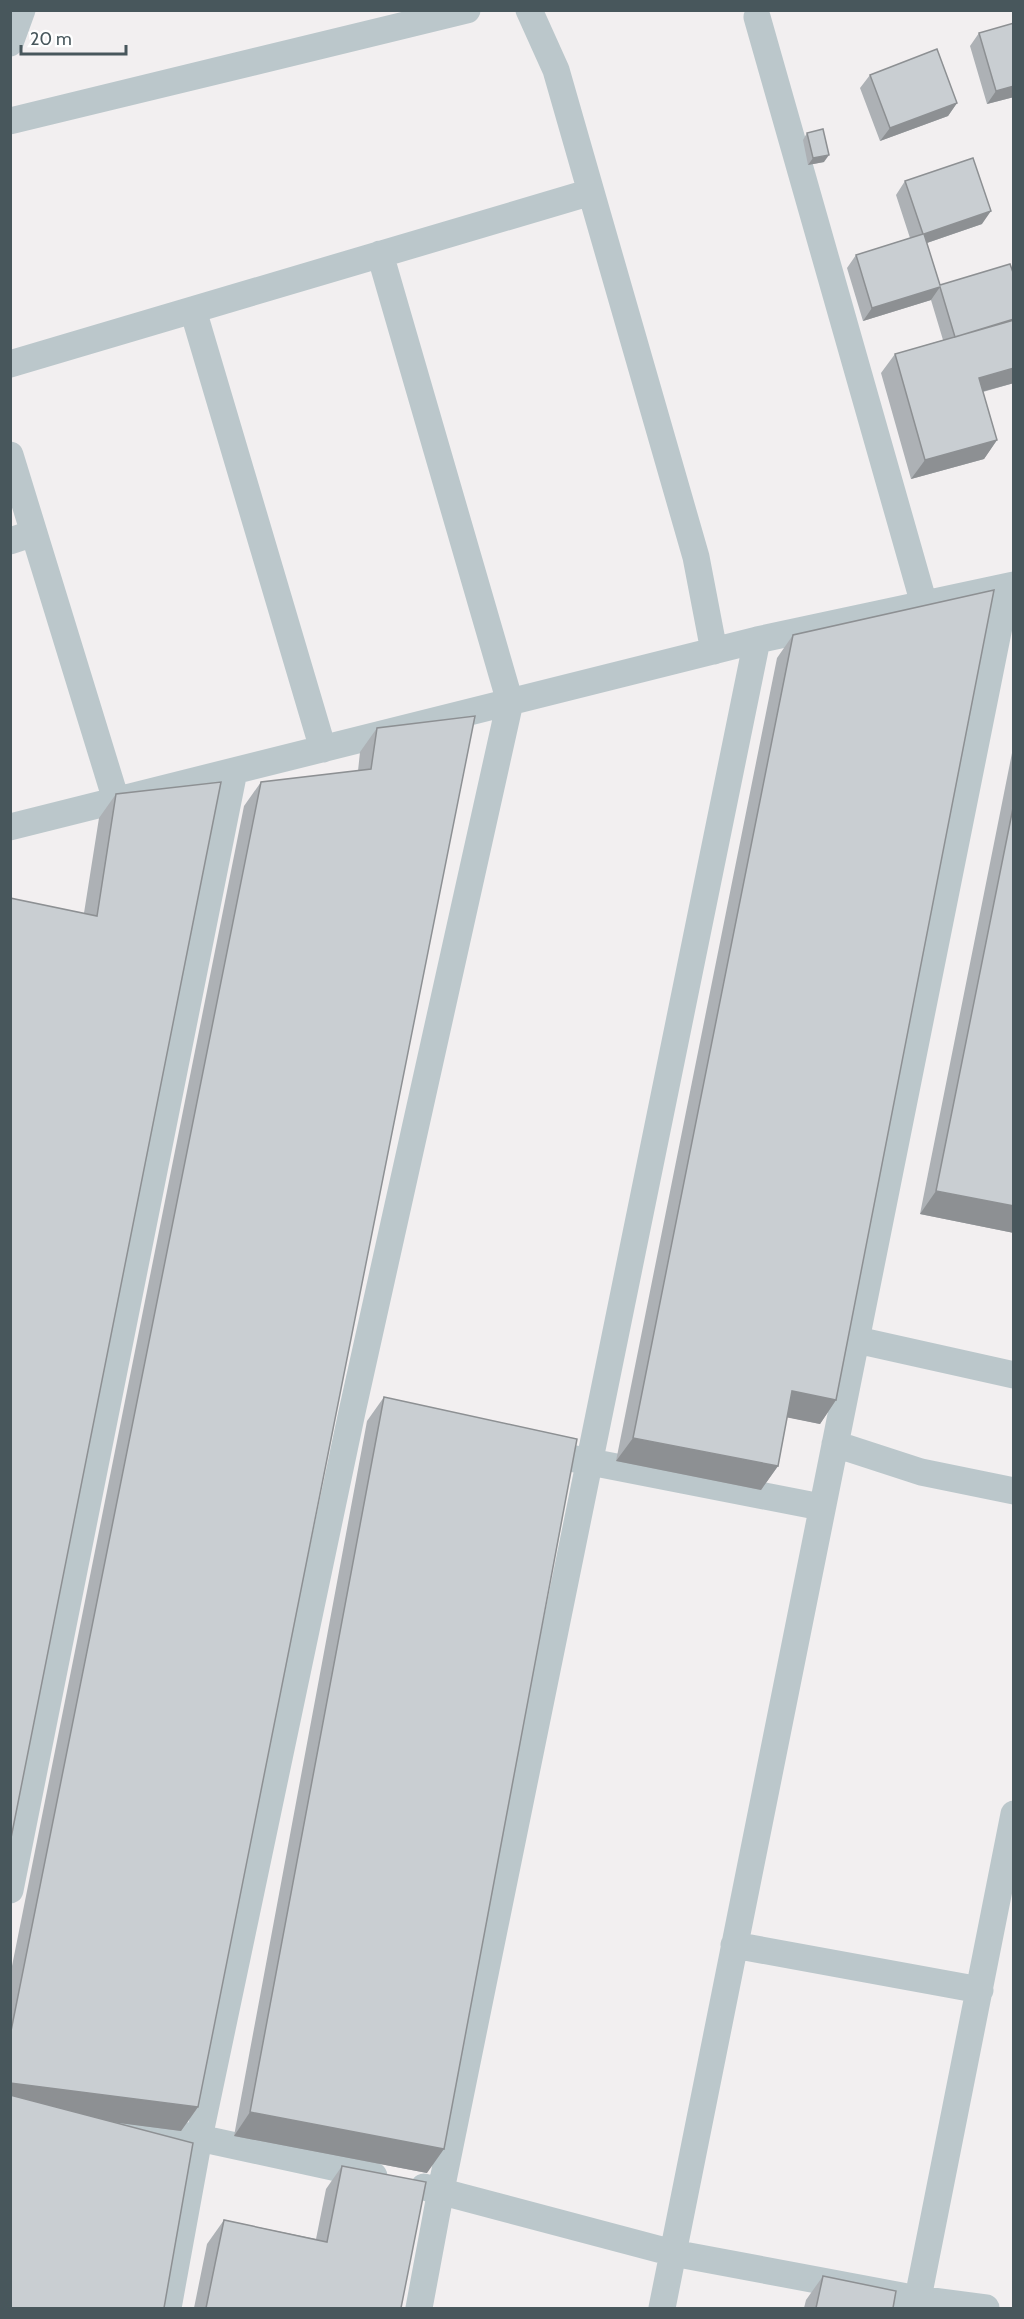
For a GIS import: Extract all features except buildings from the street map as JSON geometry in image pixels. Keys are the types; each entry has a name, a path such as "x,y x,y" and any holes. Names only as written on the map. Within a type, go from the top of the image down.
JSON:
{"street":[{"path":"10,43 22,10"},
{"path":"10,122 467,10"},
{"path":"529,10 556,70 696,557 714,651"},
{"path":"757,17 924,604"},
{"path":"10,364 591,192"},
{"path":"168,2308 199,2139 363,1414 510,702 380,254"},
{"path":"193,310 323,749"},
{"path":"10,455 22,537 116,800"},
{"path":"10,827 757,640 1010,586 821,1507 662,2308"},
{"path":"419,2308 588,1462 757,640"},
{"path":"10,1890 234,771"},
{"path":"856,1340 1014,1375"},
{"path":"835,1444 921,1472 1014,1491"},
{"path":"543,1452 821,1507"},
{"path":"917,2304 1014,1814"},
{"path":"734,1945 980,1990"},
{"path":"58,2113 199,2139 441,2190 673,2253 917,2304 986,2308"}]}
